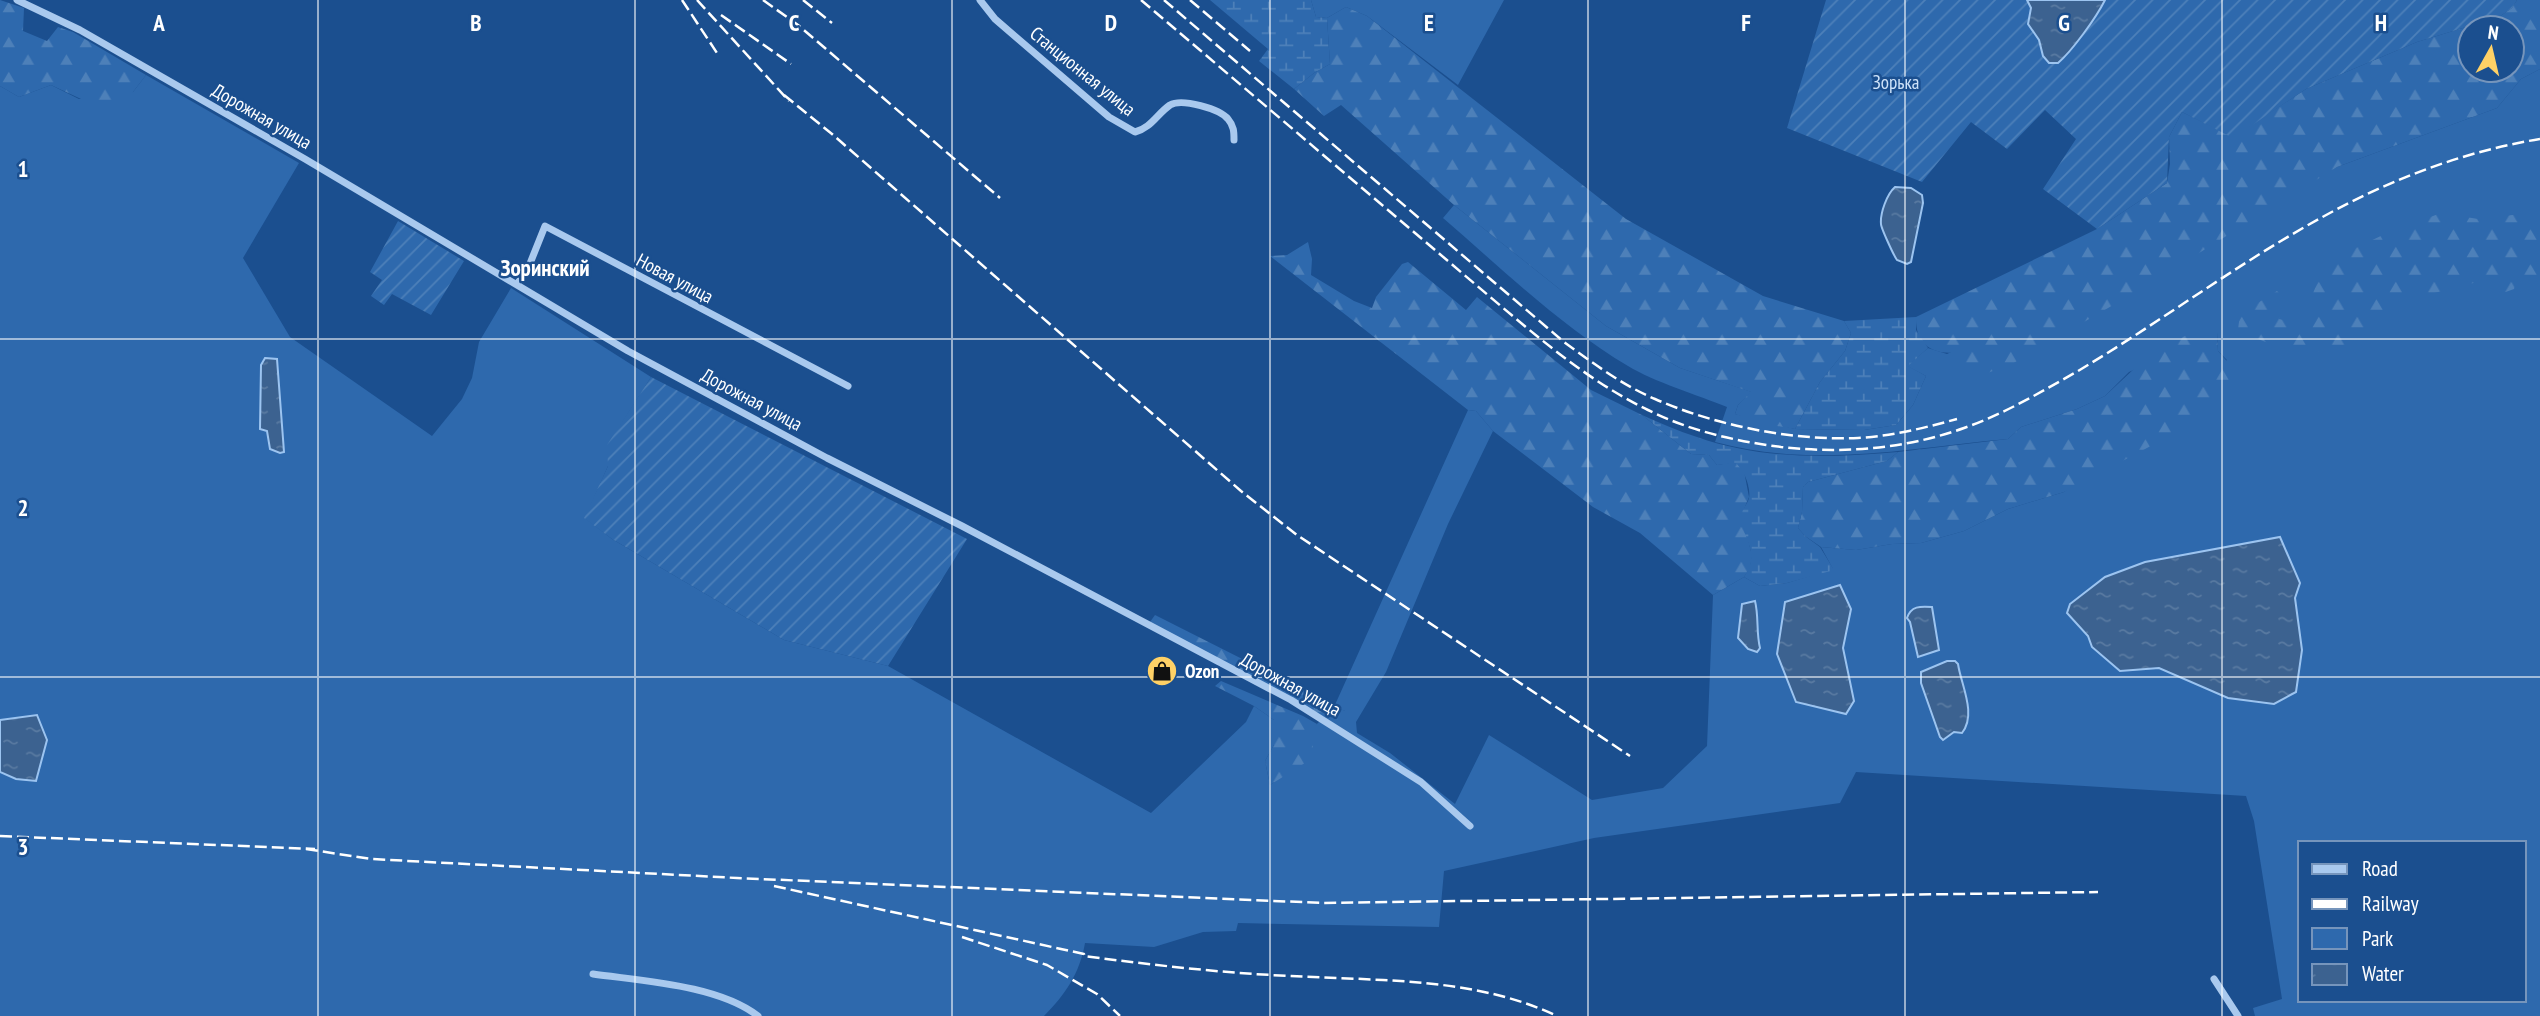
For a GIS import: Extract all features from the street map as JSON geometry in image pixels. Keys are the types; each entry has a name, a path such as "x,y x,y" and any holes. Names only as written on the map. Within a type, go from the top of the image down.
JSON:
{"street":[{"name":"Дорожная улица","path":"17,0 80,30 628,351 1291,700 1421,782 1470,826"},
{"name":"Станционная улица","path":"980,0 995,19 1109,117 1135,132 1144,129 1171,105 1180,101 1213,110 1227,117 1234,128 1234,140"},
{"name":"Новая улица","path":"517,284 527,271 545,226 848,386"},
{"path":"593,974 712,994 758,1016"},
{"path":"2214,979 2238,1016"}],"green space":[{"path":"0,0 24,8 23,31 47,41 58,27 73,32 146,75 133,92 109,112 51,85 19,97 0,86"},
{"path":"1210,0 1311,0 1316,17 1327,18 1330,64 1294,89 1259,61 1268,49"},
{"path":"1311,0 1504,0 1458,85 1367,16 1346,7 1327,18 1316,17"},
{"name":"Зорька","path":"1826,0 2517,0 2503,14 2456,14 2456,30 2417,42 2306,89 2233,138 2182,112 2169,137 2167,183 2097,229 2043,189 2076,139 2045,110 2007,149 1971,122 1922,182 1787,128"},
{"path":"2517,0 2540,0 2540,69 2526,76 2526,14 2503,14"},
{"path":"1346,7 1367,16 1626,219 1763,296 1844,321 1851,333 1845,351 1820,382 1795,429 1760,423 1735,414 1738,405 1751,392 1680,368 1606,326 1454,205 1341,105 1324,116 1294,89 1330,64 1327,18"},
{"path":"2456,30 2456,84 2517,84 2497,108 2337,167 2151,283 2012,364 1968,380 1959,377 1955,366 1963,351 1936,351 1923,343 1916,317 2097,229 2167,183 2170,164 2169,137 2182,112 2233,137 2306,89 2417,42"},
{"path":"2540,69 2540,1016 2255,1016 2253,1008 2282,999 2254,821 2246,796 1856,772 1840,803 1594,838 1444,871 1439,927 1238,923 1236,931 1203,932 1154,947 1085,943 1070,983 1044,1016 0,1016 0,86 19,97 51,85 79,99 133,92 146,75 299,163 243,258 290,337 432,436 462,399 472,378 479,342 511,288 651,377 608,445 608,466 585,518 612,539 784,640 888,666 1151,813 1246,722 1254,706 1274,720 1274,745 1265,761 1270,785 1285,771 1306,737 1319,722 1345,711 1334,707 1468,410 1476,411 1493,431 1448,524 1386,672 1356,722 1357,733 1390,753 1455,804 1489,735 1592,800 1663,788 1707,746 1713,595 1744,577 1760,586 1787,583 1833,569 1821,547 1856,550 1892,544 1921,543 1964,531 2008,509 2064,492 2227,360 2218,351 2217,333 2129,372 2105,396 2077,409 2021,427 2008,439 1862,454 1789,454 1753,450 1715,442 1727,407 1663,383 1628,366 1579,333 1532,296 1443,218 1454,205 1606,326 1680,368 1752,392 1738,405 1735,414 1795,429 1864,430 1896,425 1913,405 1926,376 1907,366 1928,348 1947,354 2337,167 2497,108 2517,84 2526,84 2526,76","holes":["2300,583 2295,598 2302,650 2228,698 2159,668 2120,671 2092,647 2088,636","1932,607 1938,650 1919,657 1907,618 1914,609","1952,661 1958,664 1958,733 1940,737 1921,683"]},
{"path":"2441,213 2478,219 2521,214 2540,219 2540,305 2536,307 2533,293 2535,275 2518,275 2514,289 2500,294 2485,280 2407,300 2337,357 2320,352 2281,348 2258,339 2236,345 2240,314 2277,291 2282,296 2279,319 2302,324 2324,263 2385,234"},
{"path":"398,221 464,261 431,315 392,294 384,305 371,296 382,280 370,272"},
{"path":"1308,242 1312,259 1311,275 1354,301 1372,308 1376,297 1402,264 1408,262 1466,310 1477,297 1591,390 1642,415 1691,454 1709,455 1717,465 1736,462 1744,471 1749,497 1742,514 1752,556 1750,568 1744,577 1713,595 1640,533 1593,507 1493,431 1476,411 1468,410 1270,256 1287,255"},
{"path":"1916,317 1916,330 1928,348 1908,366 1926,376 1913,405 1896,425 1864,430 1795,429 1820,382 1845,351 1851,333 1844,321"},
{"path":"2197,330 2212,330 2217,333 2218,351 2232,367 2229,387 2197,417 2162,440 2064,492 2008,509 1964,531 1921,543 1892,544 1856,550 1821,547 1798,528 1803,487 1808,482 1887,461 1898,452 2008,439 2021,427 2077,409 2105,396 2151,353"},
{"path":"651,377 967,539 888,666 784,640 612,539 584,518 608,466 607,445"},
{"path":"1642,415 1690,435 1746,450 1822,456 1898,452 1887,461 1808,482 1803,487 1798,528 1820,547 1834,570 1787,583 1760,586 1744,577 1749,567 1751,551 1742,521 1749,493 1742,470 1736,463 1717,465 1709,455 1691,454"},
{"path":"1155,615 1345,711 1345,721 1326,718 1150,622"},
{"path":"1221,681 1317,724 1309,736 1316,756 1270,785 1265,761 1274,745 1274,720 1254,706 1215,686"}],"water":[{"path":"2027,0 2105,0 2070,51 2058,63 2049,63 2028,24 2031,8"},
{"path":"1895,187 1911,188 1922,195 1923,203 1911,262 1907,264 1897,260 1881,224 1885,204"},
{"path":"265,358 277,359 284,452 280,453 270,449 267,431 260,429 261,365"},
{"path":"2280,537 2300,583 2295,598 2302,650 2296,692 2274,704 2228,698 2159,668 2120,671 2092,647 2088,636 2067,613 2070,604 2105,577 2145,562"},
{"path":"1840,585 1851,609 1843,648 1854,701 1846,714 1796,702 1777,654 1785,602"},
{"path":"1755,601 1760,648 1757,652 1748,649 1738,638 1742,604"},
{"path":"1932,607 1939,650 1918,657 1907,618 1911,611 1917,608"},
{"path":"1947,661 1955,661 1958,664 1967,699 1968,717 1962,733 1954,732 1943,740 1921,683 1921,672"},
{"path":"37,715 47,740 36,781 16,779 0,772 0,720"}],"railway":[{"path":"682,0 717,53"},
{"path":"697,0 789,101"},
{"path":"763,0 798,25 1000,198"},
{"path":"803,0 832,23"},
{"path":"1141,0 1519,321 1590,376 1628,400 1680,424 1747,442 1781,447 1827,450 1874,448 1919,441 1979,422 2078,371 2264,251 2353,201 2458,159 2540,139"},
{"path":"1164,0 1564,342 1631,387 1678,408 1728,424 1807,437 1871,437 1957,419"},
{"path":"1190,0 1250,51"},
{"path":"721,15 791,64"},
{"path":"784,95 1241,491 1297,535 1630,756"},
{"path":"0,836 315,849"},
{"path":"306,849 371,859 1323,903 2098,892"},
{"path":"774,886 1084,956 1239,973 1427,983 1493,994 1526,1003 1557,1016"},
{"path":"962,937 1047,965 1097,994 1120,1016"}],"place":[{"name":"Ozon","path":"1162,671"}],"district":[{"name":"Зоринский","path":"545,267"}]}
